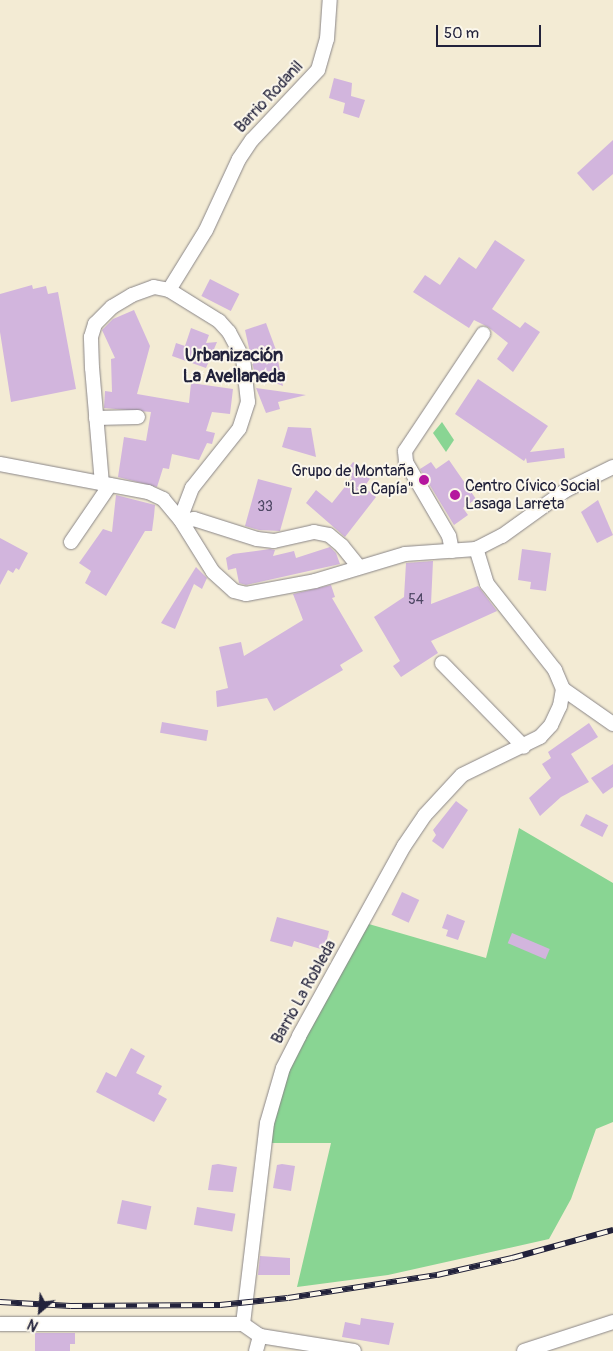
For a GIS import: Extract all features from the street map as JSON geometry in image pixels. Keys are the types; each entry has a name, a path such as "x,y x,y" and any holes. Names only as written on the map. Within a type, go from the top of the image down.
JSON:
{"street":[{"name":"Barrio Rodanil","path":"168,290 206,230 239,158 252,140 318,70 326,47 330,0"},
{"path":"71,542 106,485 96,418 91,337 96,324 112,307 132,295 154,287 168,290 219,321 229,332 243,358 248,402 239,429 192,488 181,520"},
{"path":"452,551 449,536 406,462 405,451 413,436 427,420 454,373 483,334"},
{"path":"96,418 138,417"},
{"path":"0,464 148,492 163,499 181,520 214,572 240,594 256,594 290,586 405,554 476,550 502,536 566,490 613,467"},
{"path":"181,520 194,519 257,539 274,541 314,532 329,535 342,546 359,567"},
{"path":"476,550 487,584 555,670 563,689 613,724"},
{"path":"442,663 524,747"},
{"name":"Barrio La Robleda","path":"243,1324 267,1122 283,1068 404,846 425,815 462,775 524,747 551,725 560,706 563,689"},
{"path":"524,1351 613,1322"},
{"path":"0,1324 243,1324 260,1336 354,1351"},
{"path":"256,1351 260,1336"}],"green space":[{"path":"442,422 454,440 446,452 433,433"},
{"path":"519,828 613,883 613,1122 596,1129 571,1199 549,1239 388,1275 297,1287 331,1143 271,1143 283,1068 355,920 486,958"}],"building":[{"path":"334,78 352,83 351,96 365,100 359,118 343,113 345,103 329,98"},
{"path":"613,140 613,174 593,191 577,173"},
{"path":"495,240 525,260 492,309 520,328 525,322 540,332 513,372 497,359 508,343 488,327 474,320 469,328 413,292 425,275 440,285 459,257 476,269"},
{"path":"210,279 239,294 231,311 201,296"},
{"path":"32,285 33,289 46,286 48,294 58,292 76,389 11,402 0,332 0,294"},
{"path":"134,310 150,346 137,394 189,403 191,383 233,389 230,414 212,412 206,431 215,433 212,444 207,443 199,460 172,454 169,469 163,468 157,487 118,477 124,437 146,441 151,412 104,408 105,391 112,392 111,359 115,358 102,330 113,319"},
{"path":"266,323 276,350 283,386 255,375 245,330"},
{"path":"191,328 209,335 206,343 217,342 206,368 172,356 176,343 185,346"},
{"path":"478,379 548,426 530,452 564,448 565,458 527,463 526,458 524,461 455,414"},
{"path":"256,388 306,395 278,402 280,409 266,413"},
{"path":"288,427 311,428 316,457 282,447"},
{"name":"Centro Cívico Social Lasaga Larreta","path":"449,460 476,499 463,508 468,515 454,525 420,469 431,462 436,469"},
{"path":"353,462 372,476 364,487 376,497 345,537 306,503 316,490 332,503 352,478 345,473"},
{"path":"258,479 292,488 280,531 259,530 245,526"},
{"path":"116,495 155,505 154,516 152,531 145,531 106,596 85,583 91,571 79,563 103,529 112,532"},
{"path":"598,500 613,535 597,543 581,512"},
{"path":"0,538 28,553 19,570 16,568 13,573 8,570 0,585"},
{"path":"330,547 336,553 340,564 246,585 239,583 236,568 228,570 226,558 233,554 270,549 275,550 273,556 294,551 296,558"},
{"path":"522,549 551,553 546,591 530,589 531,582 518,580"},
{"path":"433,561 431,604 478,586 497,611 431,641 438,653 401,677 393,666 400,661 374,617 404,597 406,563"},
{"path":"196,567 207,578 202,589 194,584 175,629 161,623"},
{"path":"331,585 335,597 332,598 363,651 340,665 343,670 274,711 267,698 217,707 216,691 228,688 219,647 241,642 244,656 303,620 293,594"},
{"path":"162,722 208,730 206,741 160,733"},
{"path":"589,723 598,737 571,754 589,782 561,797 540,816 529,798 551,778 542,764 551,758 548,752"},
{"path":"613,764 613,787 603,794 591,778"},
{"path":"456,801 468,810 443,849 432,841 436,835 433,830"},
{"path":"586,814 608,825 602,837 580,826"},
{"path":"402,892 419,900 409,923 391,915"},
{"path":"447,914 465,921 458,940 446,936 448,930 442,928"},
{"path":"277,917 329,931 324,950 294,941 292,947 270,941"},
{"path":"512,933 550,949 545,959 508,943"},
{"path":"131,1048 145,1056 136,1073 162,1086 158,1094 167,1099 154,1122 96,1092 106,1072 116,1077"},
{"path":"212,1165 237,1167 233,1192 208,1190"},
{"path":"277,1165 295,1166 291,1191 273,1188"},
{"path":"122,1200 151,1206 146,1230 117,1223"},
{"path":"197,1207 235,1214 232,1231 194,1225"},
{"path":"260,1256 290,1258 290,1275 258,1275"},
{"path":"361,1318 394,1323 389,1345 342,1337 345,1322 360,1325"},
{"path":"35,1333 75,1333 75,1344 70,1344 70,1351 35,1351"}],"railway":[{"path":"0,1302 71,1306 220,1305 288,1298 437,1275 512,1258 613,1230"}],"place":[{"name":"Grupo de Montaña \"La Capía\"","path":"424,480"},
{"name":"Centro Cívico Social Lasaga Larreta","path":"455,495"}],"district":[{"name":"Urbanización La Avellaneda","path":"234,367"}]}
